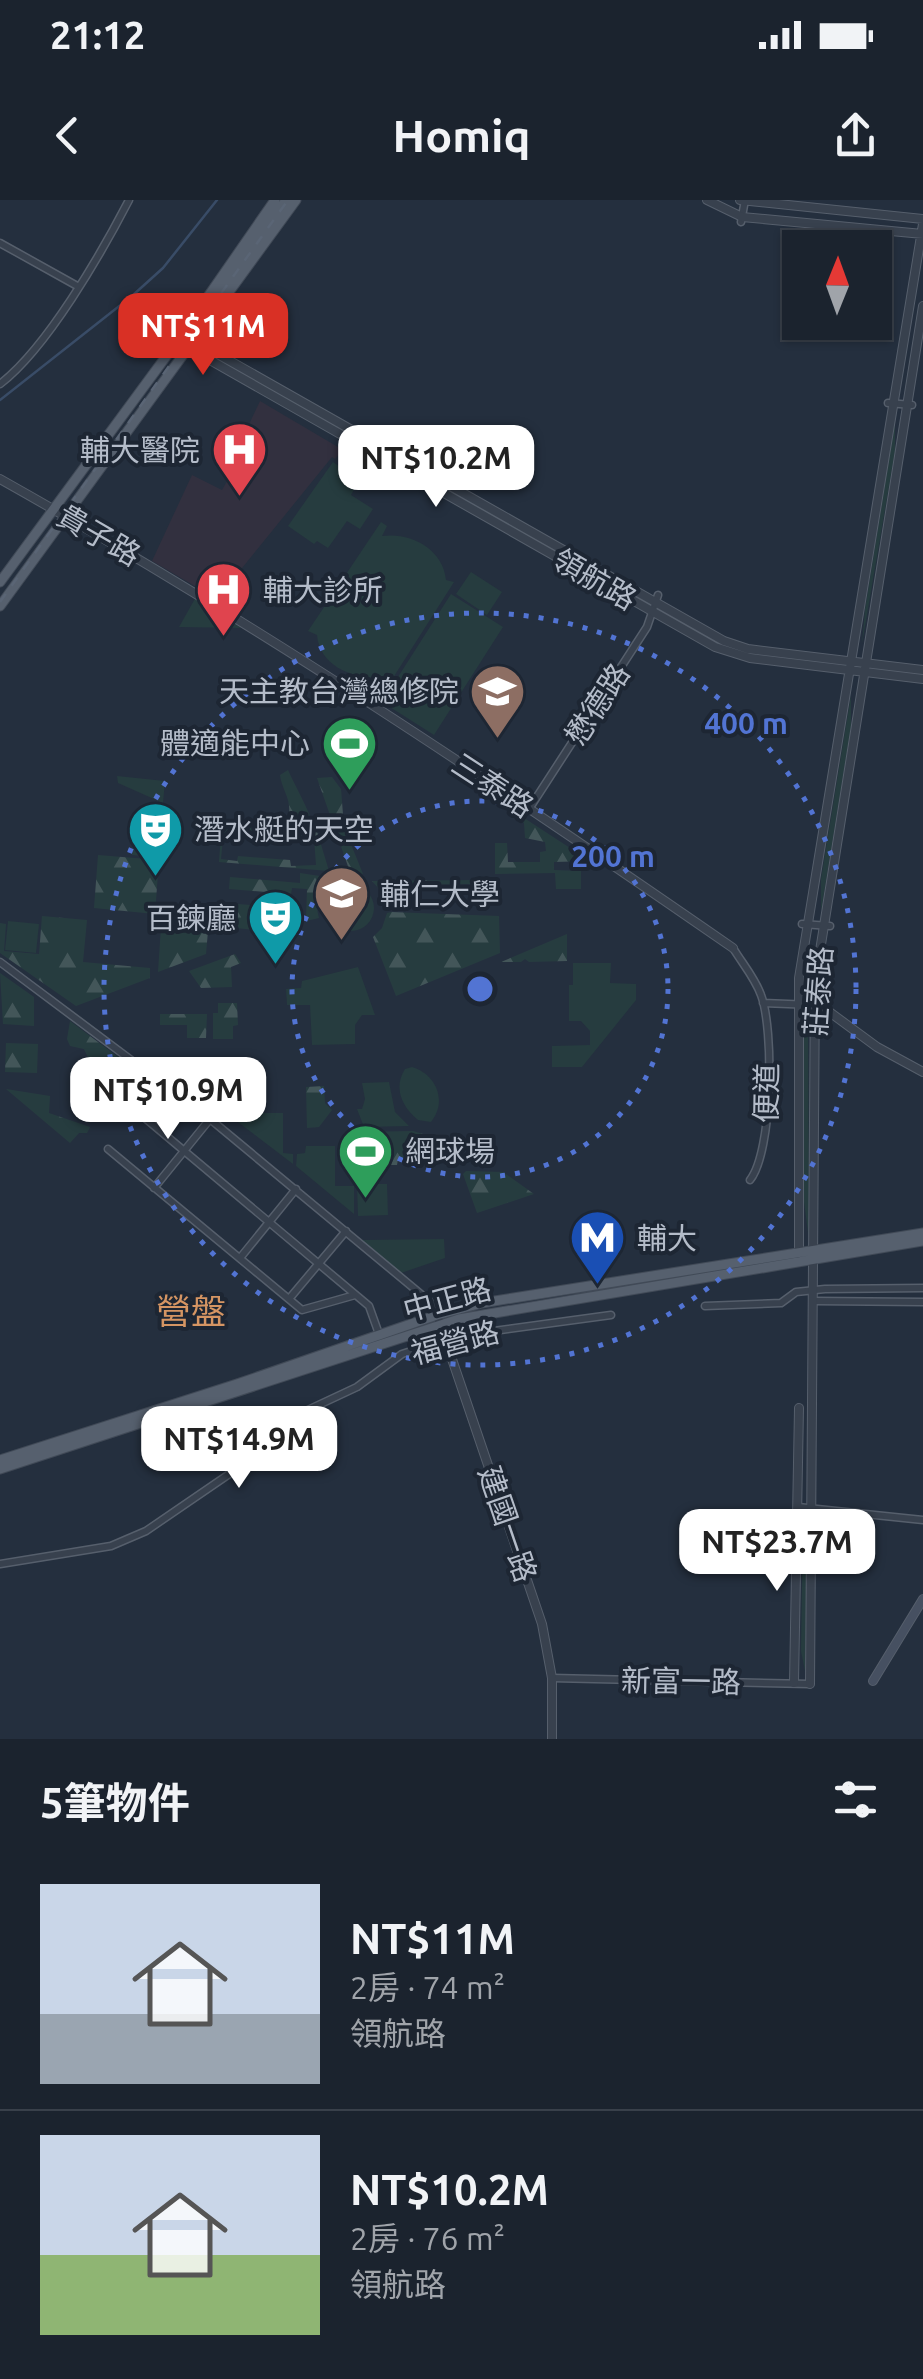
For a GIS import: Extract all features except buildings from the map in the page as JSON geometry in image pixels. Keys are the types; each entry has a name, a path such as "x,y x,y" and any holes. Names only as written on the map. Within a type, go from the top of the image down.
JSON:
{"main road":[{"path":"0,606 183,346 273,209 286,200"},
{"path":"0,582 183,346 273,209 296,200"},
{"name":"中正路","path":"0,1460 380,1334 495,1306 923,1233"},
{"name":"中正路","path":"815,1254 923,1241"},
{"name":"中正路","path":"0,1470 439,1320"},
{"path":"873,1681 923,1598"}],"street":[{"path":"0,384 29,355 78,287 129,200"},
{"path":"707,200 742,219 921,234"},
{"path":"742,219 744,200 923,221"},
{"name":"莊泰路","path":"799,1257 798,1004 805,925 923,221"},
{"path":"0,244 78,287"},
{"name":"莊泰路","path":"810,1684 815,1301 813,1005 923,306"},
{"name":"領航路","path":"183,346 305,404 517,520 734,654 865,668 923,680"},
{"path":"890,403 910,405"},
{"name":"領航路","path":"305,404 732,644 767,647 850,666"},
{"name":"貴子路","path":"0,478 197,592"},
{"name":"三泰路","path":"197,592 529,808 733,948 764,1004"},
{"name":"懋德路","path":"529,808 656,604"},
{"name":"領航路","path":"865,668 923,670"},
{"path":"805,925 827,926"},
{"path":"0,962 210,1119 434,1305 439,1320"},
{"path":"764,1004 820,1006 877,1047 923,1072"},
{"name":"便道","path":"750,1180 765,1139 768,1111 764,1004"},
{"path":"139,1113 369,1306 380,1334"},
{"path":"154,1188 210,1119"},
{"path":"108,1150 302,1310 356,1295"},
{"path":"240,1258 296,1190"},
{"path":"289,1299 346,1231"},
{"path":"704,1306 781,1303 796,1292 815,1290 923,1288"},
{"path":"815,1301 923,1302"},
{"name":"福營路","path":"0,1564 111,1546 135,1536 230,1474 278,1424 357,1387 402,1354 445,1338 611,1315"},
{"name":"建國一路","path":"439,1320 542,1624 552,1678 552,1739"},
{"path":"794,1683 799,1408"},
{"path":"798,1506 923,1520"},
{"name":"新富一路","path":"552,1678 810,1684"}],"shaded area":[{"name":"輔大醫院","path":"260,401 343,450 335,459 332,457 217,599 152,561 192,475 222,490"}],"green space":[{"path":"895,422 895,451 862,644 865,609"},
{"path":"333,462 359,480 351,495 373,509 360,529 347,521 328,548 317,541 314,544 288,526"},
{"path":"381,522 387,526 382,536 404,537 424,545 439,559 446,580 454,582 384,692 377,687 384,677 351,674 332,664 317,635 308,631"},
{"path":"471,572 502,592 487,615 456,594"},
{"path":"451,594 503,627 434,735 382,702"},
{"path":"196,597 241,628 179,627"},
{"path":"851,695 851,727 821,912 821,879"},
{"path":"288,770 313,824 280,822 280,817 288,818 289,812 280,775"},
{"path":"117,776 165,781 163,803 118,783"},
{"path":"332,777 341,789 344,827 363,874 350,872 317,778"},
{"path":"135,816 162,818 159,857 132,855"},
{"path":"521,816 590,861 554,862 554,870 581,871 581,889 556,889 555,873 495,874 495,843 507,843 508,862 540,862 540,852 546,851 545,842 525,838 524,823 518,818"},
{"path":"222,822 316,828 329,871 219,862","holes":["292,836 314,838 316,865 291,866 290,860 238,856 237,861 221,859 223,837 291,842"]},
{"path":"98,855 159,860 155,914 94,908"},
{"path":"300,873 333,878 319,896 319,918 306,921 307,889 292,888 291,894 229,889 230,877 300,883"},
{"path":"477,880 477,884 405,885 405,908 384,907 380,890 372,881"},
{"path":"351,885 368,891 374,908 368,925 351,931 334,925 328,908 334,891"},
{"path":"238,904 289,908 288,926 275,932 215,926 216,921 221,921 223,905 237,910"},
{"path":"391,912 499,916 500,953 396,996 373,937"},
{"path":"42,916 87,920 83,962 150,968 150,978 76,1006 0,953 0,923 6,924 4,951 39,954"},
{"path":"8,921 39,924 36,953 5,950"},
{"path":"161,927 208,931 206,954 158,972"},
{"path":"567,934 567,961 501,962"},
{"path":"235,954 241,963 231,967 232,987 201,988 189,971"},
{"path":"573,963 611,963 610,983 636,984 636,1000 582,1067 552,1067 552,1046 590,1045 590,1031 581,1021 569,1021"},
{"path":"358,967 375,1015 362,1015 355,1025 355,1044 312,1045 310,1005 287,1005 286,989 301,988 302,981"},
{"path":"0,973 34,997 34,1026 3,1024"},
{"path":"218,1003 237,1003 238,1025 233,1026 233,1039 213,1039 213,1013 218,1013"},
{"path":"803,1011 808,1011 809,1240 804,1202"},
{"path":"160,1014 207,1014 206,1038 187,1038 187,1025 160,1025"},
{"path":"70,1021 130,1066 122,1081 142,1094 115,1123 113,1114 129,1102 116,1093 115,1069 104,1068 104,1075 91,1064 84,1049 70,1046"},
{"path":"6,1043 38,1044 37,1073 5,1072"},
{"path":"203,1060 206,1102 183,1083 183,1071 170,1061"},
{"path":"412,1067 427,1076 437,1089 439,1106 431,1122 418,1120 401,1097 401,1076"},
{"path":"389,1082 395,1112 409,1126 364,1127 357,1109 362,1109 365,1099 362,1083"},
{"path":"324,1086 325,1103 332,1110 319,1127 307,1128 306,1087"},
{"path":"6,1089 50,1096 49,1113 90,1127 70,1143"},
{"path":"226,1113 283,1113 283,1153 293,1154 293,1164"},
{"path":"358,1132 423,1134 430,1157 426,1165 426,1159 398,1159 397,1165 359,1165"},
{"path":"306,1146 335,1146 335,1186 354,1186 354,1214 296,1166 297,1154 305,1153"},
{"path":"503,1172 534,1194 477,1213 463,1174"},
{"path":"357,1184 387,1184 388,1215 358,1216"},
{"path":"444,1239 445,1258 401,1273 362,1240"},
{"path":"803,1522 808,1522 805,1671 801,1651"}],"waterway":[{"path":"0,400 163,268 217,200"}],"railway":[{"path":"0,602 288,200"}],"place":[{"name":"輔大醫院","path":"239,499"},
{"name":"輔大診所","path":"224,639"},
{"name":"天主教台灣總修院","path":"498,740"},
{"name":"體適能中心","path":"349,792"},
{"name":"潛水艇的天空","path":"155,878"},
{"name":"輔仁大學","path":"341,943"},
{"name":"百鍊廳","path":"275,967"},
{"name":"網球場","path":"366,1200"},
{"name":"輔大","path":"598,1287"}],"district":[{"name":"營盤","path":"191,1311"}]}
